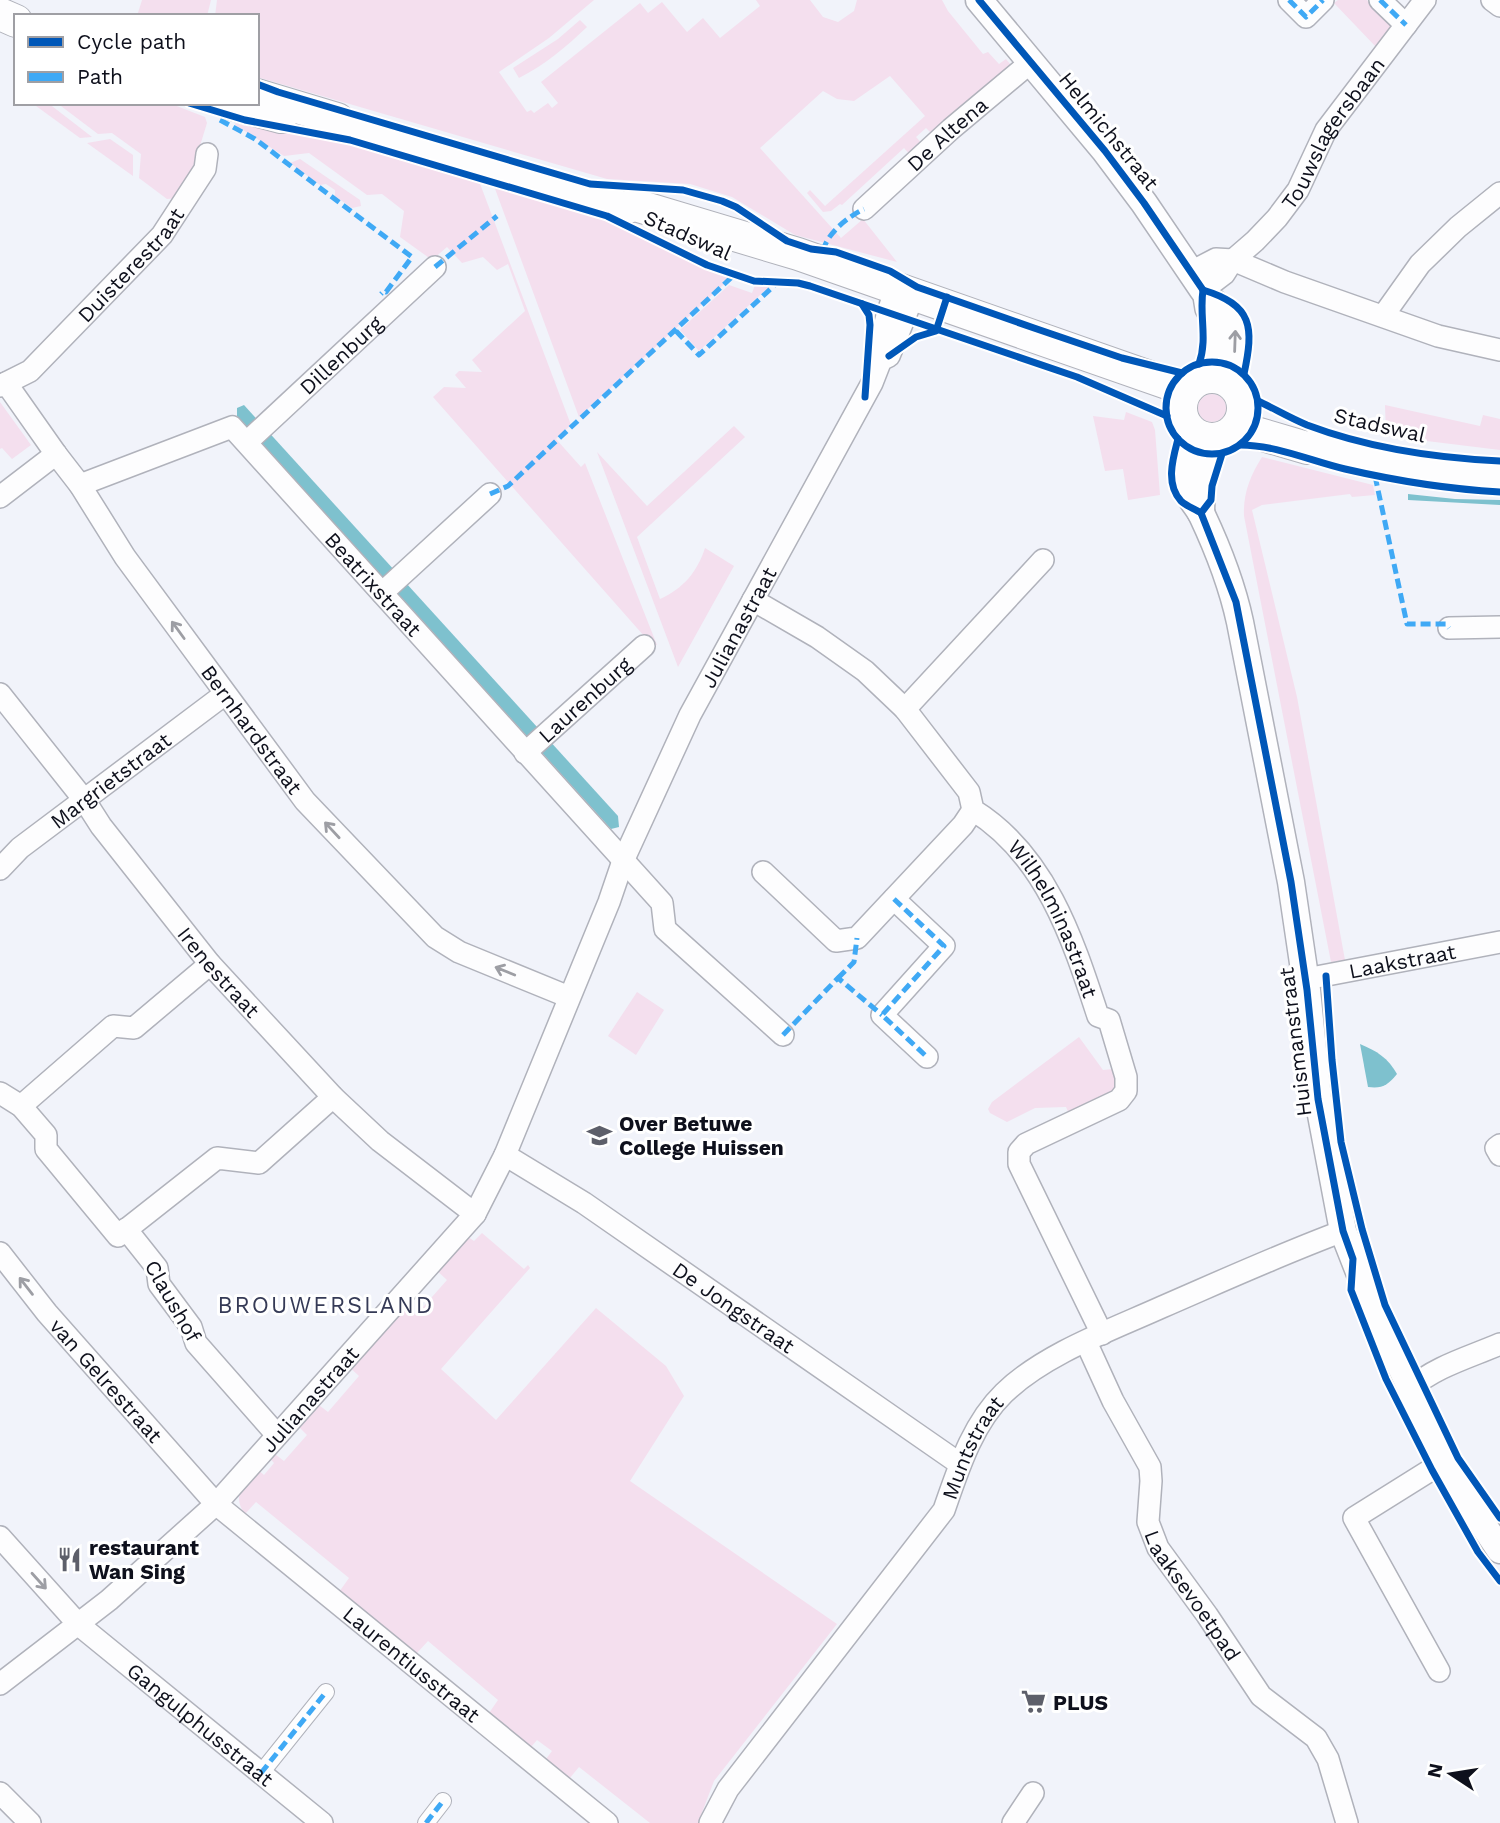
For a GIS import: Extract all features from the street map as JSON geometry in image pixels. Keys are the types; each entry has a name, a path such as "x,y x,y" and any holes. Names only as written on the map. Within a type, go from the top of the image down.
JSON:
{"main road":[{"name":"Stadswal","path":"259,96 337,119 344,125 624,208 632,215 1167,383 1211,408 1258,416 1311,437 1318,445 1422,469 1500,475"},
{"name":"Stadswal","path":"236,105 334,128 344,125"}],"street":[{"name":"Helmichstraat","path":"979,0 1124,176 1197,281 1219,302 1236,330 1232,366 1211,408"},
{"path":"1289,0 1306,17 1323,0"},
{"path":"1380,0 1405,25"},
{"name":"Touwslagersbaan","path":"1197,281 1216,259 1233,260 1266,230 1287,205 1298,190 1326,130 1425,0"},
{"path":"1492,0 1500,6"},
{"name":"De Altena","path":"864,209 951,129 1031,62"},
{"name":"Duisterestraat","path":"3,385 30,371 162,235 205,169 207,154"},
{"path":"1383,316 1420,264 1458,227 1500,193"},
{"path":"1233,260 1285,282 1438,336 1500,350"},
{"name":"Dillenburg","path":"255,435 435,267"},
{"name":"Julianastraat","path":"0,1684 79,1625 216,1504 475,1214 505,1155 609,902 623,861 690,715 865,397 881,360 878,350 901,301"},
{"name":"Bernhardstraat","path":"3,385 80,485 125,557 305,801 435,937 458,952 569,997"},
{"name":"Huismanstraat","path":"1211,408 1202,475 1201,513 1228,580 1240,622 1291,882 1306,979 1318,1099 1343,1231 1374,1310 1456,1484 1500,1549"},
{"name":"Beatrixstraat","path":"80,485 232,427 255,435 534,744 623,861"},
{"path":"0,497 55,454"},
{"path":"391,584 490,494"},
{"path":"905,709 1043,560"},
{"name":"Wilhelminastraat","path":"752,600 817,637 865,671 905,709 969,792 974,810 995,823 1025,856 1055,901 1080,961 1098,1016 1109,1020 1126,1077 1126,1091 1119,1100 1026,1144 1019,1152 1019,1164 1094,1338"},
{"path":"1449,628 1500,627"},
{"name":"Laurenburg","path":"534,744 644,646"},
{"name":"Irenestraat","path":"0,694 210,964 333,1097 380,1141 475,1214"},
{"name":"Margrietstraat","path":"0,869 20,848 225,694"},
{"path":"763,872 836,941 857,938 974,810"},
{"path":"623,861 662,904 665,929 783,1035"},
{"path":"894,899 944,946 882,1015 927,1057"},
{"name":"Laakstraat","path":"1306,979 1500,943"},
{"path":"0,1093 21,1106 113,1026 134,1028 210,964"},
{"path":"122,1232 217,1158 259,1163 333,1097"},
{"name":"Claushof","path":"21,1106 46,1135 46,1149 157,1268 159,1284 191,1327 196,1343 277,1435"},
{"path":"1500,1145 1496,1148 1500,1155"},
{"name":"De Jongstraat","path":"505,1155 584,1203 960,1464"},
{"name":"Muntstraat","path":"710,1823 728,1789 944,1510 960,1464 979,1424 1002,1394 1031,1369 1094,1338 1297,1248 1343,1231"},
{"name":"van Gelrestraat","path":"0,1253 47,1312 216,1504"},
{"name":"Laaksevoetpad","path":"1094,1338 1113,1401 1150,1467 1148,1522 1158,1548 1261,1696 1316,1738 1328,1759 1347,1823"},
{"path":"1410,1389 1420,1380 1500,1344"},
{"path":"1439,1671 1354,1518 1445,1461"},
{"name":"Laurentiusstraat","path":"216,1504 607,1823"},
{"name":"Gangulphusstraat","path":"0,1537 79,1625 322,1823"},
{"path":"261,1773 326,1692"},
{"path":"0,1793 30,1823"},
{"path":"1013,1823 1033,1793"},
{"path":"426,1823 443,1801"}],"shaded area":[{"path":"142,0 211,0 208,14 138,14"},
{"path":"217,0 594,0 549,38 499,72 527,112 531,110 534,113 548,103 552,108 558,103 541,82 640,3 648,13 662,2 687,32 703,18 720,38 760,6 756,0 810,0 823,17 838,22 854,11 857,0 942,0 983,54 988,52 999,64 1006,59 1015,70 935,137 926,128 916,137 925,147 913,158 904,148 842,205 831,211 823,212 807,193 810,190 825,206 925,116 890,76 854,101 837,99 823,91 760,148 841,238 863,219 897,262 795,235 732,197 690,184 607,179 259,78 259,14 215,14"},
{"path":"1338,0 1367,0 1390,25 1390,31 1377,48 1334,3"},
{"path":"580,20 587,27 555,55 519,78 513,68 558,39"},
{"path":"35,105 51,105 92,137 80,138"},
{"path":"60,105 174,105 205,117 207,123 188,185 179,198 167,199 139,178 141,154 112,133 98,134"},
{"path":"236,120 345,142 479,181 571,425 556,439 581,467 585,463 657,645 652,645 433,397 444,387 466,388 455,375 459,371 482,372 472,360 525,311 508,264 497,270 483,257 462,263 447,247 432,260 400,237 404,211 382,194 367,195 309,153 284,156 235,125"},
{"path":"110,139 133,155 133,176 87,143"},
{"path":"300,159 360,200 361,206 352,208 335,196 335,190 326,184 320,185 290,163"},
{"path":"494,186 607,219 705,267 732,277 579,417"},
{"path":"729,285 752,293 755,285 770,286 699,351 680,330"},
{"path":"1212,394 1222,398 1226,408 1222,418 1212,422 1202,418 1198,408 1202,398"},
{"path":"0,402 31,445 12,459 0,449"},
{"path":"1385,405 1480,426 1483,415 1500,419 1500,450 1386,436"},
{"path":"1126,412 1152,422 1155,430 1160,495 1128,500 1123,469 1105,471 1093,416 1124,420"},
{"path":"734,426 745,437 637,537 660,599 676,590 688,578 698,565 705,548 734,566 678,667 597,452 647,506"},
{"path":"1262,457 1373,485 1375,495 1352,497 1350,494 1262,505 1252,510 1297,697 1345,960 1331,962 1244,516 1248,485"},
{"path":"637,992 664,1010 636,1055 608,1036"},
{"path":"1079,1037 1103,1070 1113,1069 1116,1082 1111,1094 1069,1114 1066,1107 1035,1108 1007,1122 990,1113 988,1109 992,1102"},
{"path":"482,1233 524,1269 528,1265 530,1268 441,1369 496,1420 596,1308 666,1366 684,1396 630,1481 837,1624 714,1781 698,1823 650,1823 579,1767 569,1779 546,1759 552,1751 537,1740 531,1747 489,1713 498,1700 428,1641 417,1653 339,1592 349,1578 256,1502 245,1514 241,1507 239,1495 244,1485 257,1469 264,1475 274,1463 267,1455 271,1451 284,1461 307,1435 295,1423 315,1402 328,1412 359,1376 347,1365 403,1303 416,1315 447,1280 434,1268 465,1235 474,1241"}],"water":[{"path":"244,405 618,816 619,827 611,829 237,416 237,408"},
{"path":"1408,494 1500,500 1500,505 1408,500"},
{"path":"1360,1044 1382,1056 1394,1068 1397,1074 1388,1083 1381,1087 1368,1087"}],"marked path":[{"path":"1289,0 1306,17 1323,0"},
{"path":"1380,0 1406,25"},
{"path":"220,120 255,139 412,257 386,292 381,294"},
{"path":"823,251 839,226 864,209"},
{"path":"435,267 497,216"},
{"path":"490,494 508,486 734,275"},
{"path":"676,331 699,355 777,283"},
{"path":"1375,476 1407,624 1446,624 1449,628"},
{"path":"894,899 944,946 882,1015 927,1057"},
{"path":"838,978 854,962 857,938"},
{"path":"783,1035 838,978 882,1015"},
{"path":"261,1773 326,1692"},
{"path":"426,1823 443,1801"}],"cycle path":[{"path":"979,0 1105,151 1203,290 1203,345 1199,364"},
{"path":"259,85 590,184 683,190 722,201 736,207 787,241 811,249 836,252 890,271 917,287 1034,328 1122,358 1182,373"},
{"path":"196,105 245,120 350,140 607,216 707,265 754,281 810,286 1077,377 1167,416"},
{"path":"1203,290 1232,303 1246,320 1249,343 1244,374"},
{"path":"889,356 916,337 936,331 947,297"},
{"path":"862,304 869,315 870,325 865,397"},
{"path":"1212,362 1230,365 1245,375 1255,390 1258,408 1255,426 1245,441 1230,451 1212,454 1194,451 1179,441 1169,426 1166,408 1169,390 1179,375 1194,365 1212,362"},
{"path":"1258,401 1307,425 1378,446 1500,461"},
{"path":"1178,439 1172,471 1173,487 1181,501 1201,513 1211,500 1212,486 1222,454"},
{"path":"1240,445 1280,450 1345,469 1403,481 1500,492"},
{"path":"1201,513 1236,602 1291,882 1307,990 1318,1099 1343,1231 1353,1259 1351,1290 1386,1379 1432,1470 1478,1552 1500,1581"},
{"path":"1326,976 1341,1142 1362,1229 1385,1305 1458,1458 1500,1518"}],"place":[{"name":"Over Betuwe College Huissen","path":"599,1135"},
{"name":"restaurant Wan Sing","path":"69,1559"},
{"name":"PLUS","path":"1033,1702"}],"district":[{"name":"BROUWERSLAND","path":"326,1305"}]}
